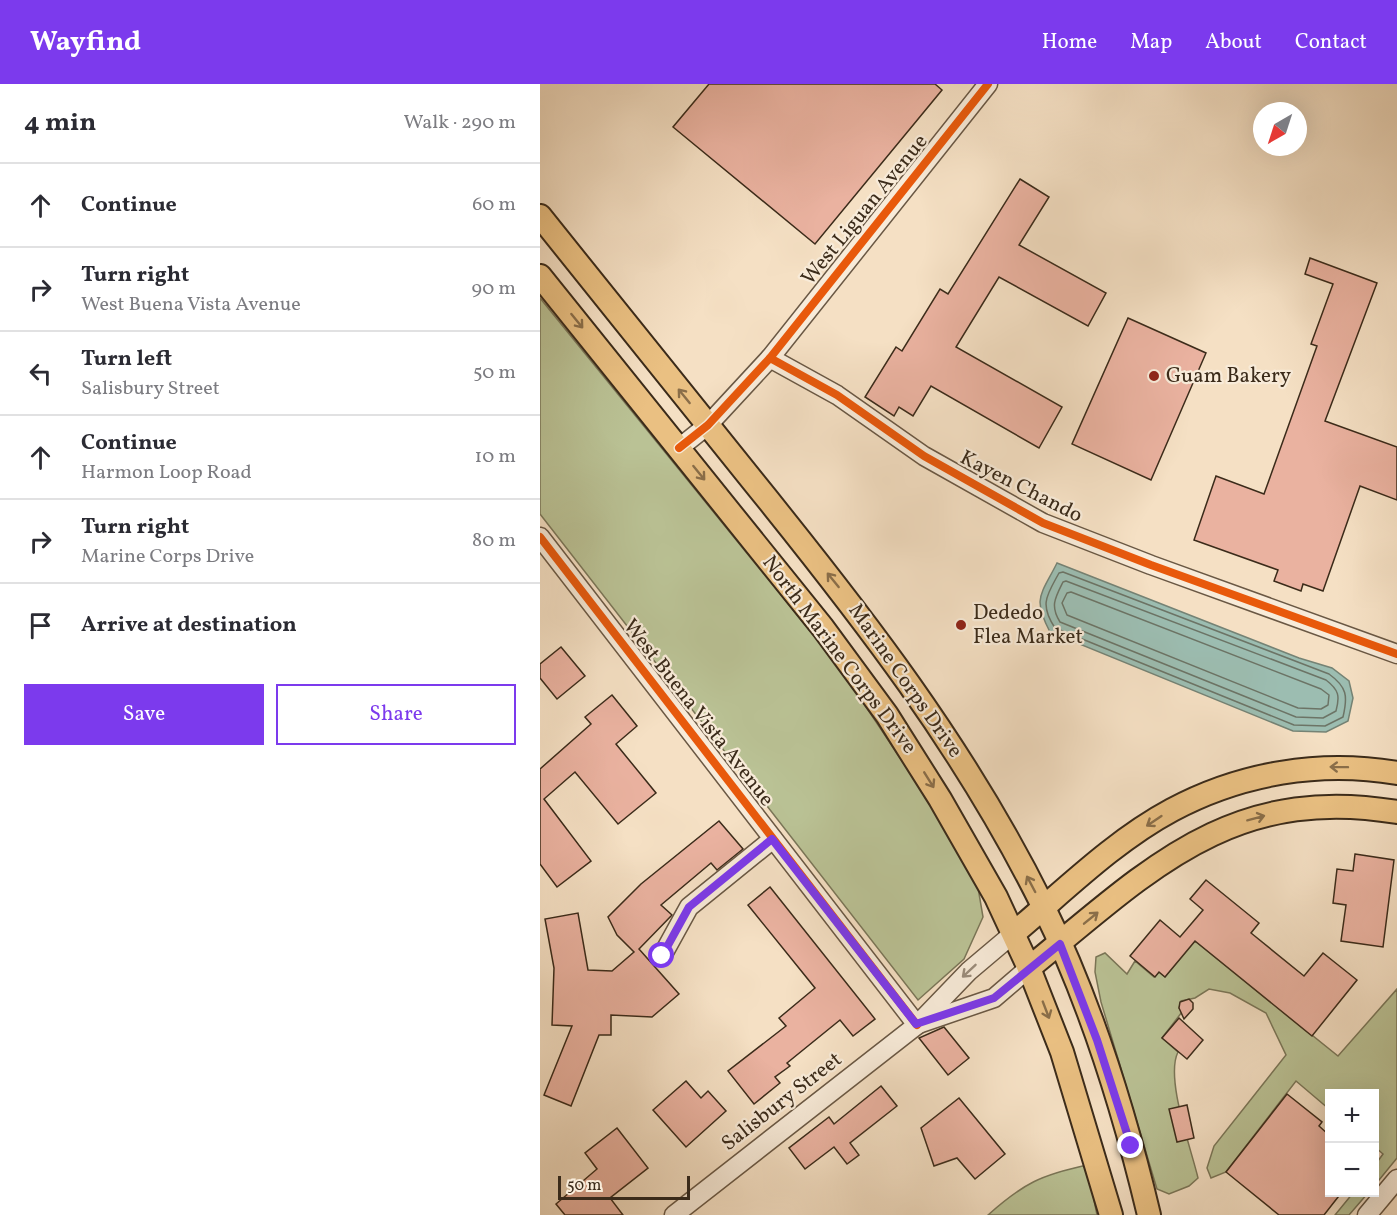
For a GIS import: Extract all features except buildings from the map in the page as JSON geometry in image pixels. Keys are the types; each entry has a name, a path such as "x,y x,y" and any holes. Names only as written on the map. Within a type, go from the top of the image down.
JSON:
{"main road":[{"name":"Marine Corps Drive","path":"540,216 853,605 905,676 973,779 1044,908 1060,944 1097,1040 1131,1146 1149,1215"},
{"name":"North Marine Corps Drive","path":"540,276 823,628 887,715 969,848 1014,933 1029,968 1065,1063 1111,1215"},
{"path":"1014,933 1132,836 1170,811 1209,792 1291,771 1334,767 1397,772"},
{"path":"1029,968 1155,867 1189,844 1223,828 1297,809 1335,806 1397,812"}],"street":[{"name":"West Liguan Avenue","path":"770,358 988,84"},
{"path":"679,448 708,425 770,358"},
{"name":"Kayen Chando","path":"770,358 837,395 924,456 1043,523 1151,566 1397,654"},
{"name":"West Buena Vista Avenue","path":"540,537 916,1024"},
{"path":"662,956 689,907 772,839"},
{"name":"Salisbury Street","path":"674,1215 916,1024 969,971 1014,933"},
{"name":"Salisbury Street","path":"916,1024 994,998 1029,968"},
{"path":"1367,1215 1397,1179"}],"green space":[{"path":"540,298 840,668 975,870 983,917 964,959 918,1000 540,514"},
{"path":"1195,941 1338,1056 1397,989 1397,1158 1379,1180 1379,1160 1383,1154 1379,1150 1379,1089 1325,1089 1325,1106 1296,1081 1226,1172 1211,1178 1207,1168 1214,1146 1286,1055 1266,1013 1230,993 1209,989 1195,998 1181,1001 1179,1008 1182,1012 1162,1038 1178,1052 1175,1064 1177,1095 1198,1178 1189,1186 1169,1194 1157,1189 1101,1002 1095,972 1096,957 1105,953 1127,974 1135,961 1154,977 1159,972 1165,977"},
{"path":"1087,1165 1097,1215 988,1215 1012,1195 1034,1182"},
{"path":"1350,1197 1365,1197 1349,1215 1335,1215"}],"water":[{"path":"1057,563 1299,658 1332,668 1349,681 1353,698 1348,721 1326,732 1293,731 1050,632 1044,621 1040,604 1043,590"}],"cycle path":[{"path":"770,358 988,84"},
{"path":"679,448 708,425 770,358 837,395 924,456 1043,523 1151,565 1397,654"},
{"path":"540,537 917,1025"}],"place":[{"name":"Guam Bakery","path":"1154,376"},
{"name":"Dededo Flea Market","path":"961,625"}],"route":[{"path":"662,956 689,907 772,839 916,1024 994,998 1060,944 1097,1040 1131,1146"}]}
